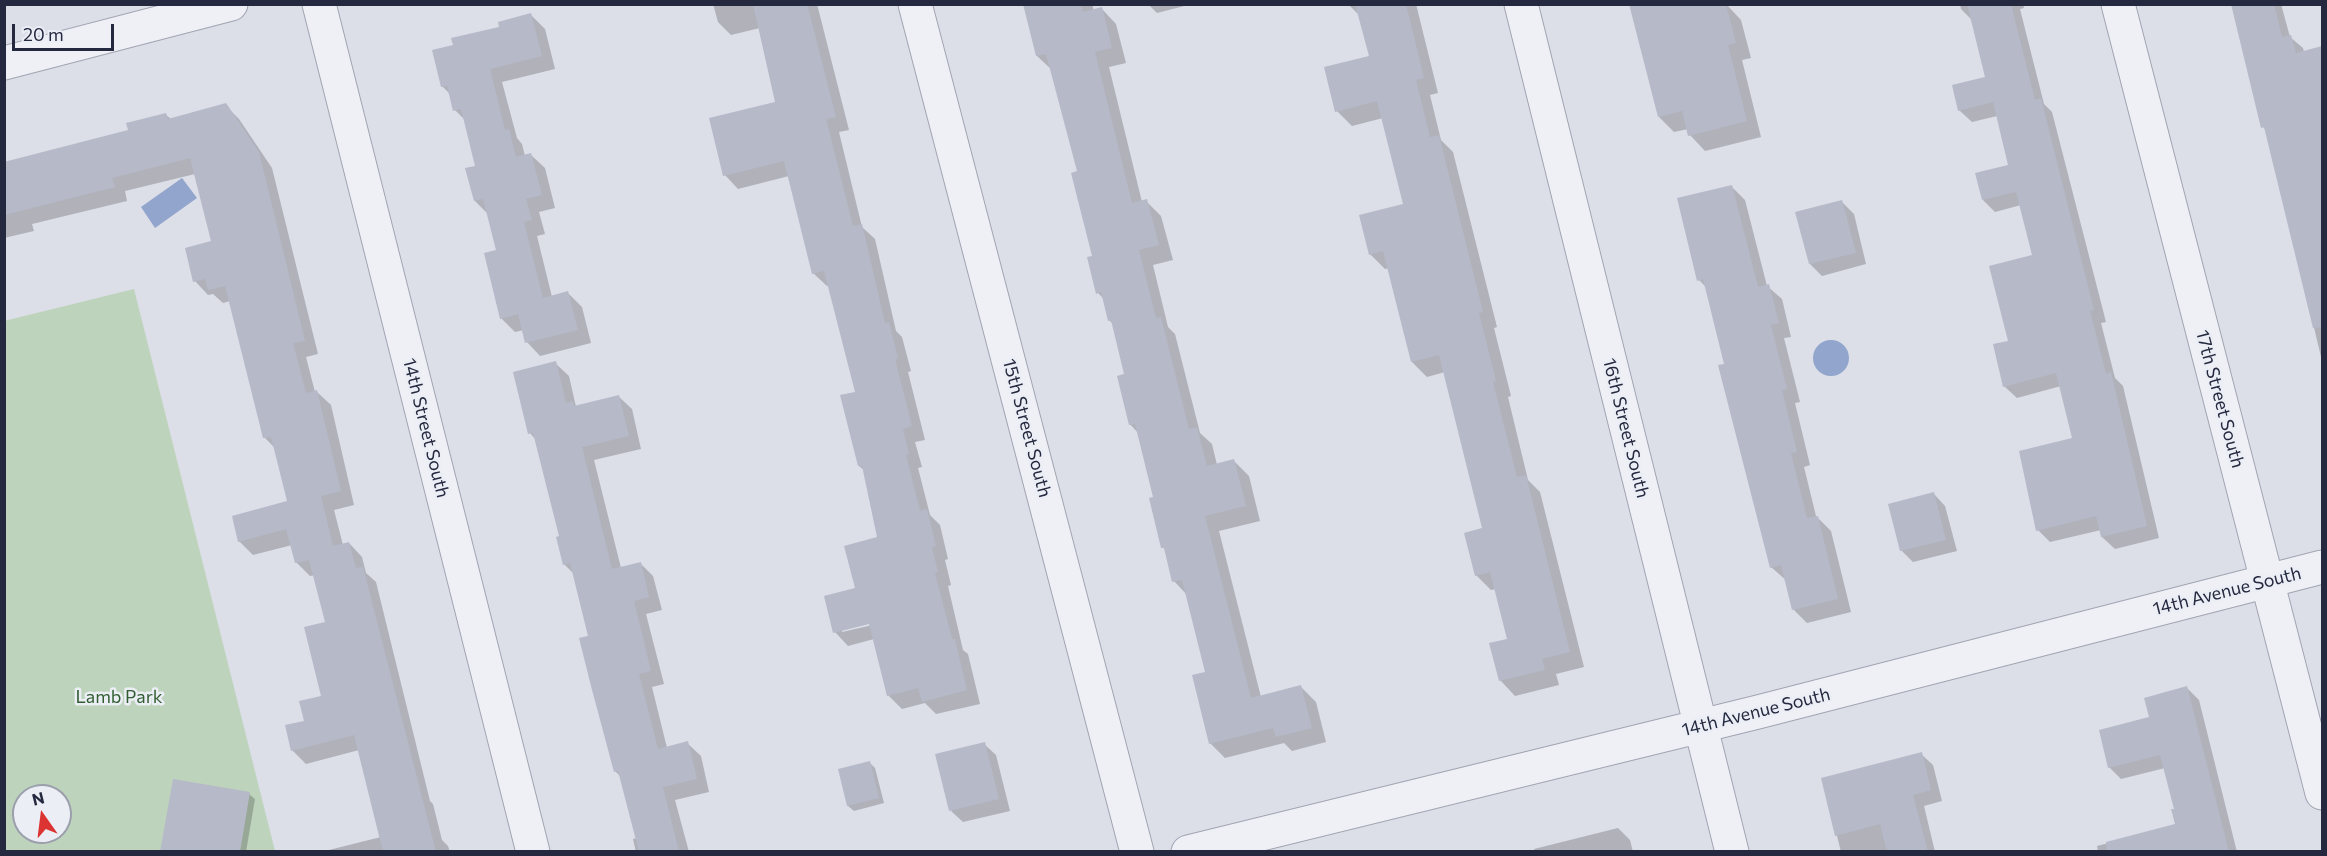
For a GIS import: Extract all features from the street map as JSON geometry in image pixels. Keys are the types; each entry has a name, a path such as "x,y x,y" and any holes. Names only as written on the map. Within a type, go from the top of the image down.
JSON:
{"street":[{"path":"4,63 231,4"},
{"name":"14th Street South","path":"319,4 533,852"},
{"name":"15th Street South","path":"915,4 1137,852"},
{"name":"16th Street South","path":"1521,4 1732,852"},
{"name":"17th Street South","path":"2118,4 2322,793"},
{"name":"14th Avenue South","path":"1188,852 1700,727 2322,567"}],"green space":[{"name":"Lamb Park","path":"134,289 275,851 5,851 4,321"}],"water":[{"path":"182,178 197,198 155,228 141,207"},
{"path":"1831,340 1844,345 1849,358 1844,371 1831,376 1818,371 1813,358 1818,345"}],"building":[{"path":"753,4 807,4 836,117 826,119 853,226 862,224 885,323 889,322 898,358 895,359 912,426 903,429 909,454 906,455 920,511 927,509 936,546 932,547 938,572 935,573 952,639 955,639 967,690 922,702 918,688 887,696 869,624 833,633 824,596 855,588 844,546 877,537 862,466 858,466 840,395 855,392 824,271 812,274 784,161 723,176 709,118 775,102"},
{"path":"1023,4 1081,4 1083,12 1102,7 1112,48 1095,52 1132,203 1147,199 1159,245 1139,250 1156,318 1161,317 1189,429 1197,427 1207,466 1234,459 1246,506 1205,516 1251,698 1301,685 1312,728 1276,737 1273,728 1209,744 1192,675 1205,672 1182,580 1172,582 1164,548 1161,548 1149,498 1153,497 1135,424 1129,425 1117,376 1124,374 1111,320 1108,321 1101,292 1096,294 1087,257 1092,256 1071,173 1077,171 1046,54 1036,56"},
{"path":"1355,4 1406,4 1424,78 1416,80 1430,137 1439,135 1483,312 1479,313 1496,381 1493,382 1517,477 1526,475 1570,652 1542,659 1545,670 1499,681 1489,643 1507,639 1490,572 1475,576 1464,533 1482,528 1439,355 1411,362 1383,251 1369,255 1359,215 1403,204 1377,101 1335,112 1324,67 1369,56"},
{"path":"1629,4 1726,4 1736,43 1728,45 1747,121 1688,136 1682,111 1658,117"},
{"path":"1967,4 2011,4 2035,100 2041,98 2094,310 2090,311 2106,374 2111,372 2147,526 2101,537 2096,516 2036,531 2019,451 2072,438 2056,373 2003,387 1993,344 2008,341 1989,266 2032,255 2016,192 1982,200 1975,173 2008,165 1993,102 1958,111 1952,85 1985,77"},
{"path":"2231,4 2274,4 2282,37 2291,35 2296,53 2322,46 2322,327 2313,328 2264,127 2261,128"},
{"path":"531,13 542,56 490,69 505,130 509,129 516,157 531,153 542,195 526,199 532,220 524,222 543,298 568,291 578,330 525,343 518,314 500,319 484,253 496,250 483,199 474,201 465,168 475,166 461,109 453,111 447,86 441,87 432,50 453,45 451,38 499,27 498,22"},
{"path":"226,103 259,152 305,341 293,343 306,393 317,390 341,491 321,496 333,546 349,542 356,568 363,567 436,852 383,852 354,735 291,751 285,725 304,721 299,701 321,696 304,627 325,622 309,560 295,563 286,529 238,542 232,516 287,501 271,437 263,438 225,286 208,290 205,279 193,282 185,248 211,241 190,158 112,178 115,187 4,215 4,162 128,130 126,123 166,113 168,119"},
{"path":"1732,185 1758,287 1769,284 1779,323 1771,325 1787,389 1782,390 1797,452 1791,453 1807,518 1818,516 1838,599 1792,610 1781,565 1770,568 1718,365 1724,364 1703,279 1697,281 1677,198"},
{"path":"1842,200 1856,253 1809,264 1795,212"},
{"path":"556,361 566,403 573,401 574,406 619,395 629,436 582,447 612,569 641,562 649,597 634,601 651,671 639,674 658,749 688,741 697,779 663,787 679,852 639,852 618,771 614,772 591,686 579,638 588,636 570,563 563,565 556,537 559,536 533,433 528,434 513,372"},
{"path":"1934,492 1946,540 1900,551 1888,504"},
{"path":"2187,686 2229,852 2107,852 2106,842 2175,824 2171,809 2174,809 2160,755 2108,768 2099,730 2149,717 2144,698"},
{"path":"985,742 999,799 949,811 935,754"},
{"path":"1922,752 1931,790 1913,795 1928,852 1887,852 1880,824 1835,836 1821,778"},
{"path":"870,761 879,798 847,806 838,769"},
{"path":"173,779 250,792 240,852 160,852"}]}
